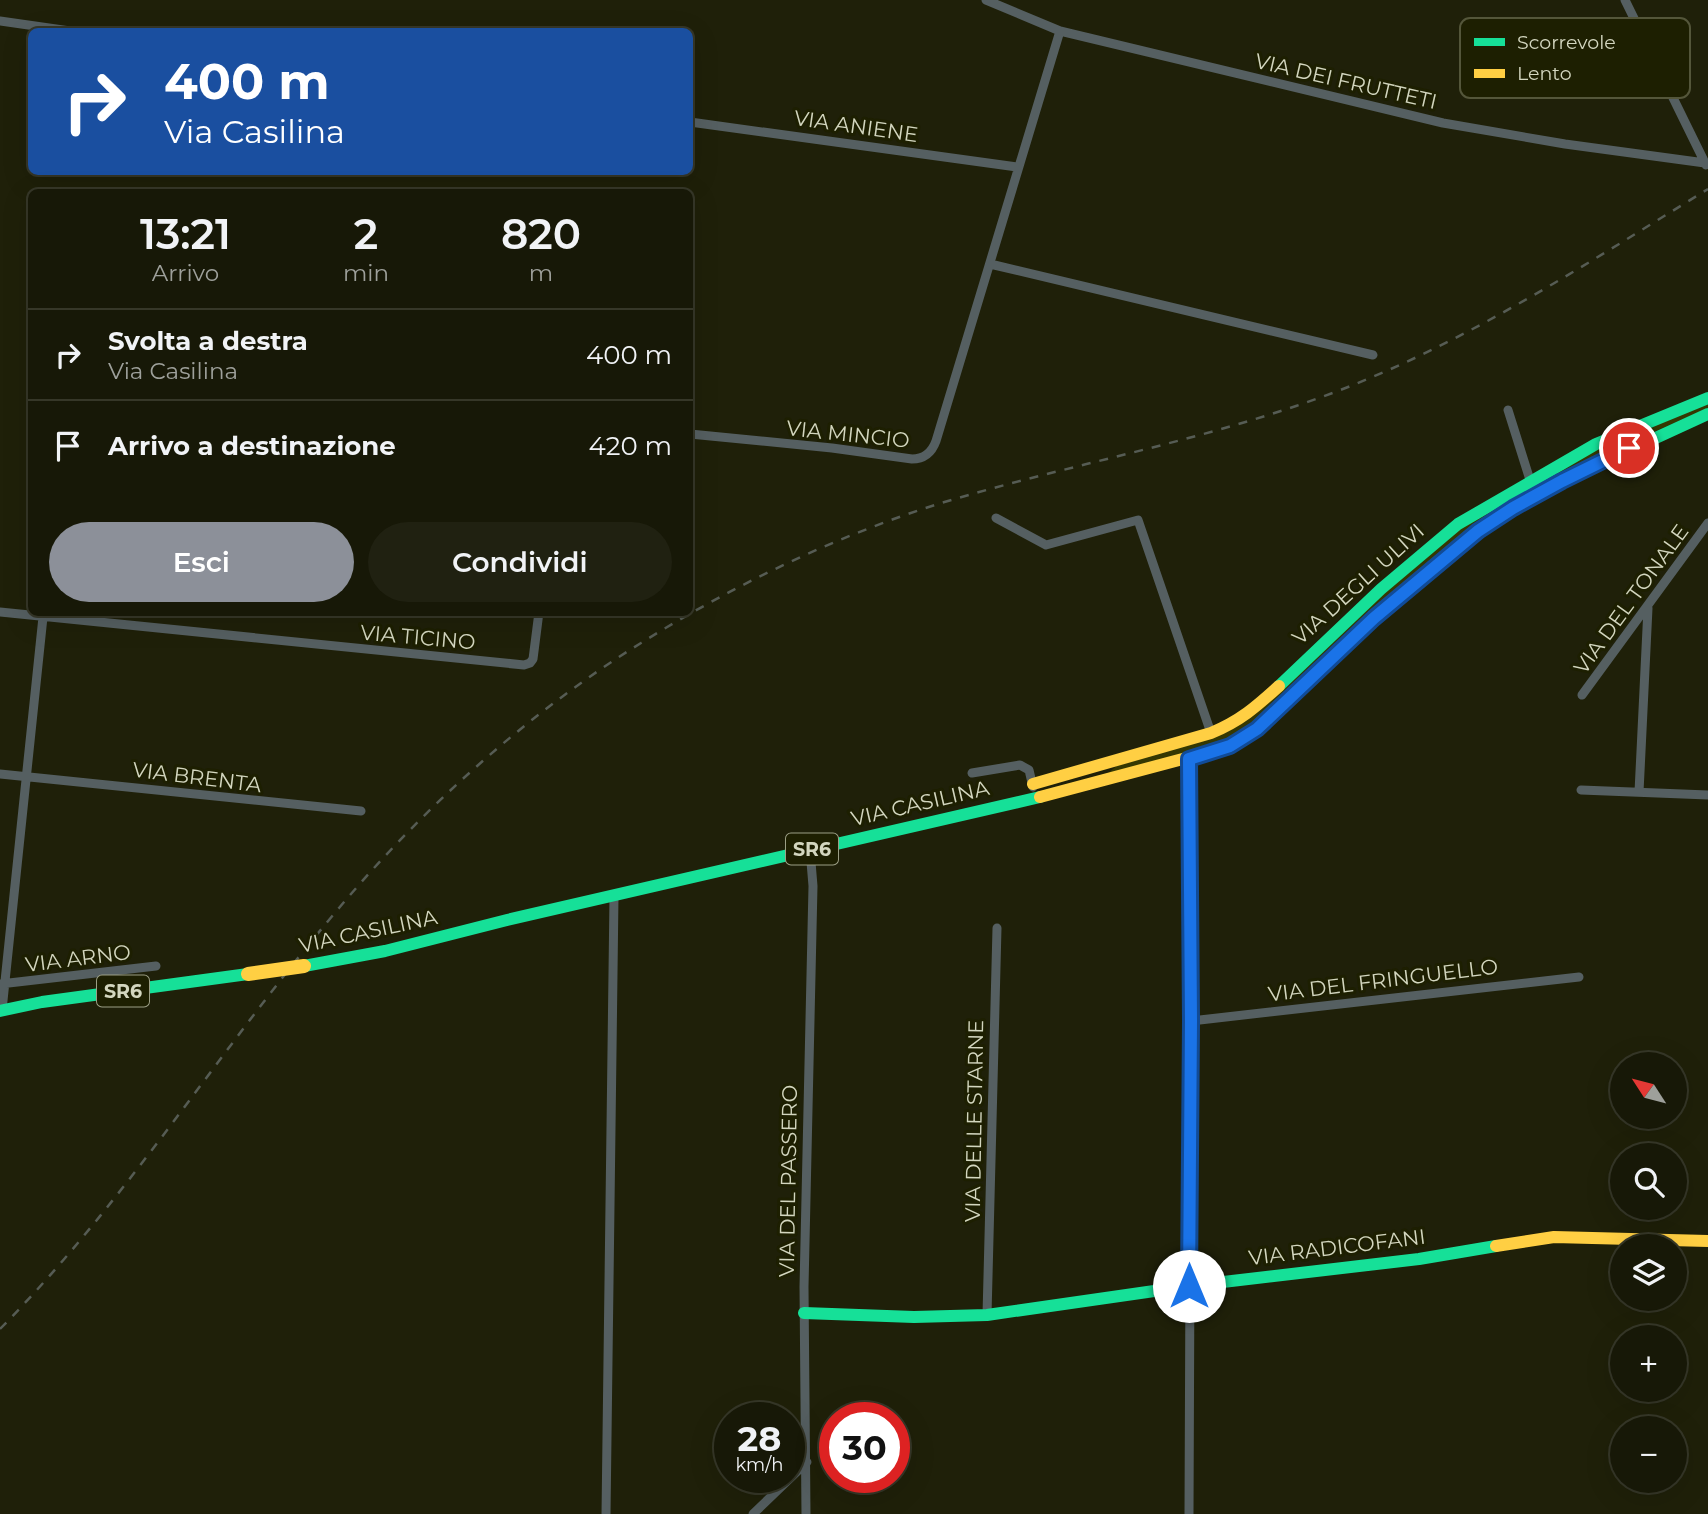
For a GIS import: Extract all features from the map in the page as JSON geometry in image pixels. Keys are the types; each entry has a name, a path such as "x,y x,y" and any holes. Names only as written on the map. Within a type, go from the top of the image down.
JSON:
{"main road":[{"name":"VIA DEGLI ULIVI","path":"1033,792 1231,725 1249,714 1381,589 1458,524 1596,444 1708,398"},
{"name":"VIA CASILINA","path":"1,1011 88,995 304,966 385,951 810,850 1033,792 1189,759 1230,746 1257,729 1374,618 1444,558 1513,508 1629,448 1708,414"},
{"name":"VIA RADICOFANI","path":"804,1313 914,1317 987,1315 1189,1286 1407,1261 1554,1237 1708,1241"}],"street":[{"name":"VIA DEI FRUTTETI","path":"986,0 1060,31 1443,122 1707,166"},
{"path":"1625,0 1634,18"},
{"path":"0,20 52,28"},
{"name":"VIA MINCIO","path":"693,434 912,459 923,457 931,451 1060,31"},
{"path":"1673,98 1707,166"},
{"name":"VIA ANIENE","path":"693,122 1017,167"},
{"path":"990,264 1373,355"},
{"path":"1508,410 1530,480"},
{"path":"996,518 1046,545 1138,520 1211,733"},
{"name":"VIA DEL TONALE","path":"1582,695 1708,523"},
{"path":"1639,792 1648,606"},
{"name":"VIA TICINO","path":"0,612 28,615"},
{"name":"VIA TICINO","path":"34,616 524,665 530,663 533,657 538,616"},
{"path":"1,1011 2,984 28,778 43,617"},
{"path":"1189,759 1189,1514"},
{"path":"972,773 1020,765 1029,770 1033,792"},
{"name":"VIA BRENTA","path":"0,774 361,811"},
{"path":"1581,790 1708,795"},
{"name":"VIA DEL PASSERO","path":"806,1514 804,1313 813,886 810,850"},
{"path":"606,1514 614,896"},
{"name":"VIA DELLE STARNE","path":"987,1315 997,928"},
{"name":"VIA ARNO","path":"2,984 156,966"},
{"name":"VIA DEL FRINGUELLO","path":"1191,1021 1579,977"},
{"path":"753,1514 807,1462"}],"shaded area":[{"path":"1708,400 1708,408 1581,464 1470,529 1374,609 1250,726 1222,743 1105,776 1121,762 1233,727 1456,528 1557,467"}],"railway":[{"path":"693,612 785,564 899,517 985,490 1223,429 1368,379 1469,331 1613,248 1708,189"},
{"path":"0,1329 90,1228 296,960 406,834 442,798 518,731 599,670 686,616"}],"traffic: fast":[{"path":"1279,686 1381,589 1458,524 1596,444 1708,398"},
{"path":"1295,692 1374,618 1478,531 1562,481 1708,414"},
{"path":"304,966 385,951 507,920 1040,797"},
{"path":"0,1011 42,1002 248,974"},
{"path":"804,1313 914,1317 987,1315 1189,1286 1419,1259 1496,1246"}],"traffic: slow":[{"path":"1033,784 1211,733 1247,713 1279,686"},
{"path":"1040,797 1224,748 1262,724 1295,692"},
{"path":"248,974 304,966"},
{"path":"1496,1246 1554,1237 1708,1241"}],"route":[{"path":"1189,1286 1189,759 1230,746 1257,729 1374,618 1478,531 1562,481 1629,448"}]}
